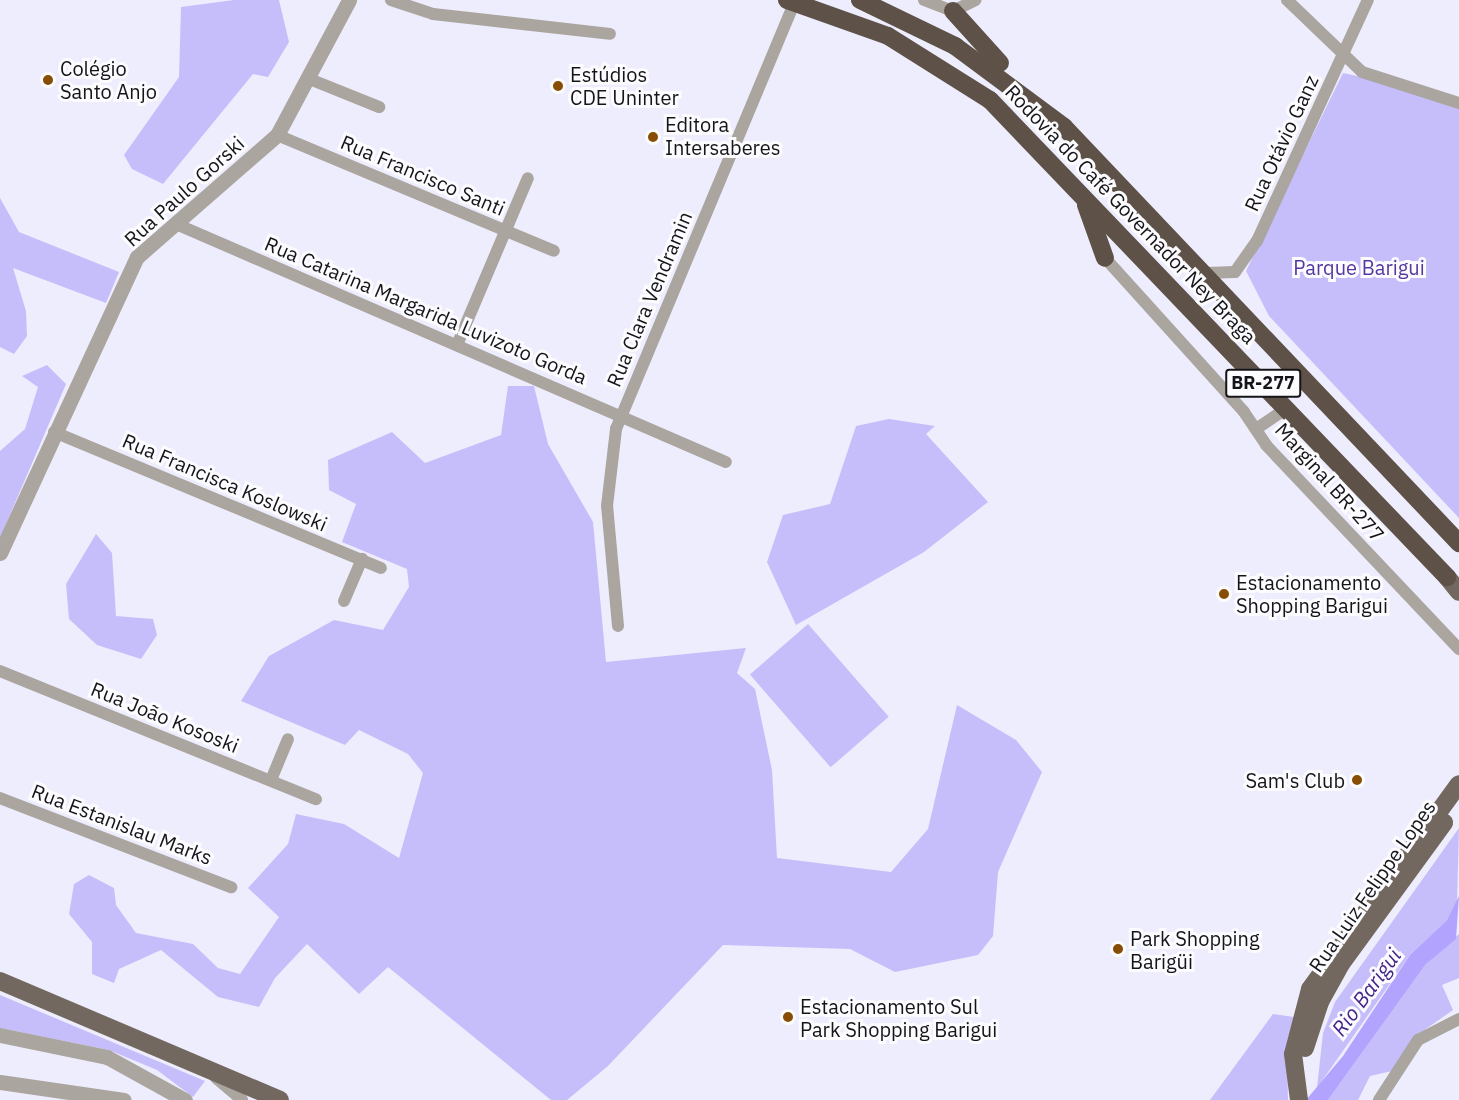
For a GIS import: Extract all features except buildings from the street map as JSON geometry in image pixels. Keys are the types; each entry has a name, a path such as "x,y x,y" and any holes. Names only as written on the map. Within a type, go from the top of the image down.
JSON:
{"highway":[{"name":"Rodovia do Café Governador Ney Braga","path":"860,0 983,63 1097,159 1459,543"},
{"name":"Rodovia do Café Governador Ney Braga","path":"791,1 888,36 953,72 1014,122 1447,577"},
{"path":"953,12 978,45 1040,98 1097,159"},
{"path":"1079,190 1105,258"}],"main road":[{"path":"1447,577 1459,592"},
{"path":"1300,1100 1293,1054 1310,989 1459,784"},
{"name":"Rua Luiz Felippe Lopes","path":"1300,1100 1307,1037 1325,992 1459,802"},
{"path":"0,981 280,1100"}],"street":[{"name":"Rua Paulo Gorski","path":"0,553 131,268 143,250 278,135 349,0"},
{"path":"391,0 433,14 610,34"},
{"path":"924,0 953,12 976,0"},
{"path":"1287,0 1362,72 1394,85 1459,103"},
{"name":"Rua Otávio Ganz","path":"1206,273 1235,272 1257,241 1368,0"},
{"name":"Rua Clara Vendramin","path":"618,626 607,487 621,415 791,1"},
{"path":"307,78 380,107"},
{"name":"Rua Francisco Santi","path":"278,135 554,251"},
{"path":"457,345 528,178"},
{"name":"Rua Catarina Margarida Luvizoto Gorda","path":"176,224 726,462"},
{"name":"Marginal BR-277","path":"1105,258 1256,429 1459,649"},
{"path":"1256,429 1287,408"},
{"name":"Rua Francisca Koslowski","path":"54,432 381,568"},
{"path":"344,601 362,559"},
{"name":"Rua João Kososki","path":"0,671 316,799"},
{"path":"271,780 288,739"},
{"name":"Rua Estanislau Marks","path":"0,798 231,887"},
{"path":"1378,1100 1418,1040 1459,1019"},
{"path":"0,1035 107,1057 185,1100"},
{"path":"205,1068 242,1100"},
{"path":"0,1082 124,1100"}],"green space":[{"path":"234,0 279,0 289,42 268,77 253,74 163,184 132,169 124,155 179,77 181,7"},
{"name":"Parque Barigui","path":"1343,73 1459,98 1459,518 1269,316 1246,271"},
{"path":"0,198 19,232 119,272 106,303 13,268 26,311 27,336 14,354 0,347"},
{"path":"47,365 66,384 0,538 0,451 25,429 38,387 22,376"},
{"path":"508,386 534,386 548,444 593,522 606,662 746,648 737,673 755,689 772,770 777,858 891,872 928,829 957,705 1016,740 1042,772 998,872 993,936 978,955 895,972 850,949 723,945 608,1066 567,1100 551,1100 388,967 359,994 307,944 275,978 259,1007 218,997 161,950 119,969 114,983 92,974 92,942 69,914 74,884 89,875 114,888 116,905 136,933 193,944 218,968 240,974 279,917 248,888 288,844 296,814 344,824 399,858 423,773 408,754 359,730 345,745 241,701 269,656 334,620 383,630 409,587 407,569 342,542 356,504 329,490 328,460 392,432 425,463 501,435"},
{"path":"889,419 935,426 926,434 988,502 924,552 796,625 767,562 783,515 830,504 856,426"},
{"path":"96,534 112,553 116,616 153,619 157,635 141,659 97,645 69,619 66,584"},
{"path":"808,624 889,717 831,767 750,675"},
{"path":"1459,828 1457,902 1447,920 1410,955 1317,1088 1323,1033 1335,1002"},
{"path":"1459,934 1459,978 1442,985 1453,1010 1416,1036 1392,1071 1370,1076 1358,1100 1328,1100 1426,964"},
{"path":"0,995 205,1081 193,1097 157,1070 109,1050 0,1028"},
{"path":"1273,1014 1294,1017 1287,1042 1288,1100 1210,1100"}],"shaded area":[{"path":"1459,896 1456,939 1426,964 1328,1100 1306,1100 1343,1056 1410,955 1447,920"}],"place":[{"name":"Colégio Santo Anjo","path":"48,80"},
{"name":"Estúdios CDE Uninter","path":"558,86"},
{"name":"Editora Intersaberes","path":"653,137"},
{"name":"Estacionamento Shopping Barigui","path":"1224,594"},
{"name":"Sam's Club","path":"1357,780"},
{"name":"Park Shopping Barigüi","path":"1118,949"},
{"name":"Estacionamento Sul Park Shopping Barigui","path":"788,1017"}],"water label":[{"name":"Rio Barigui","path":"1366,992"}]}
